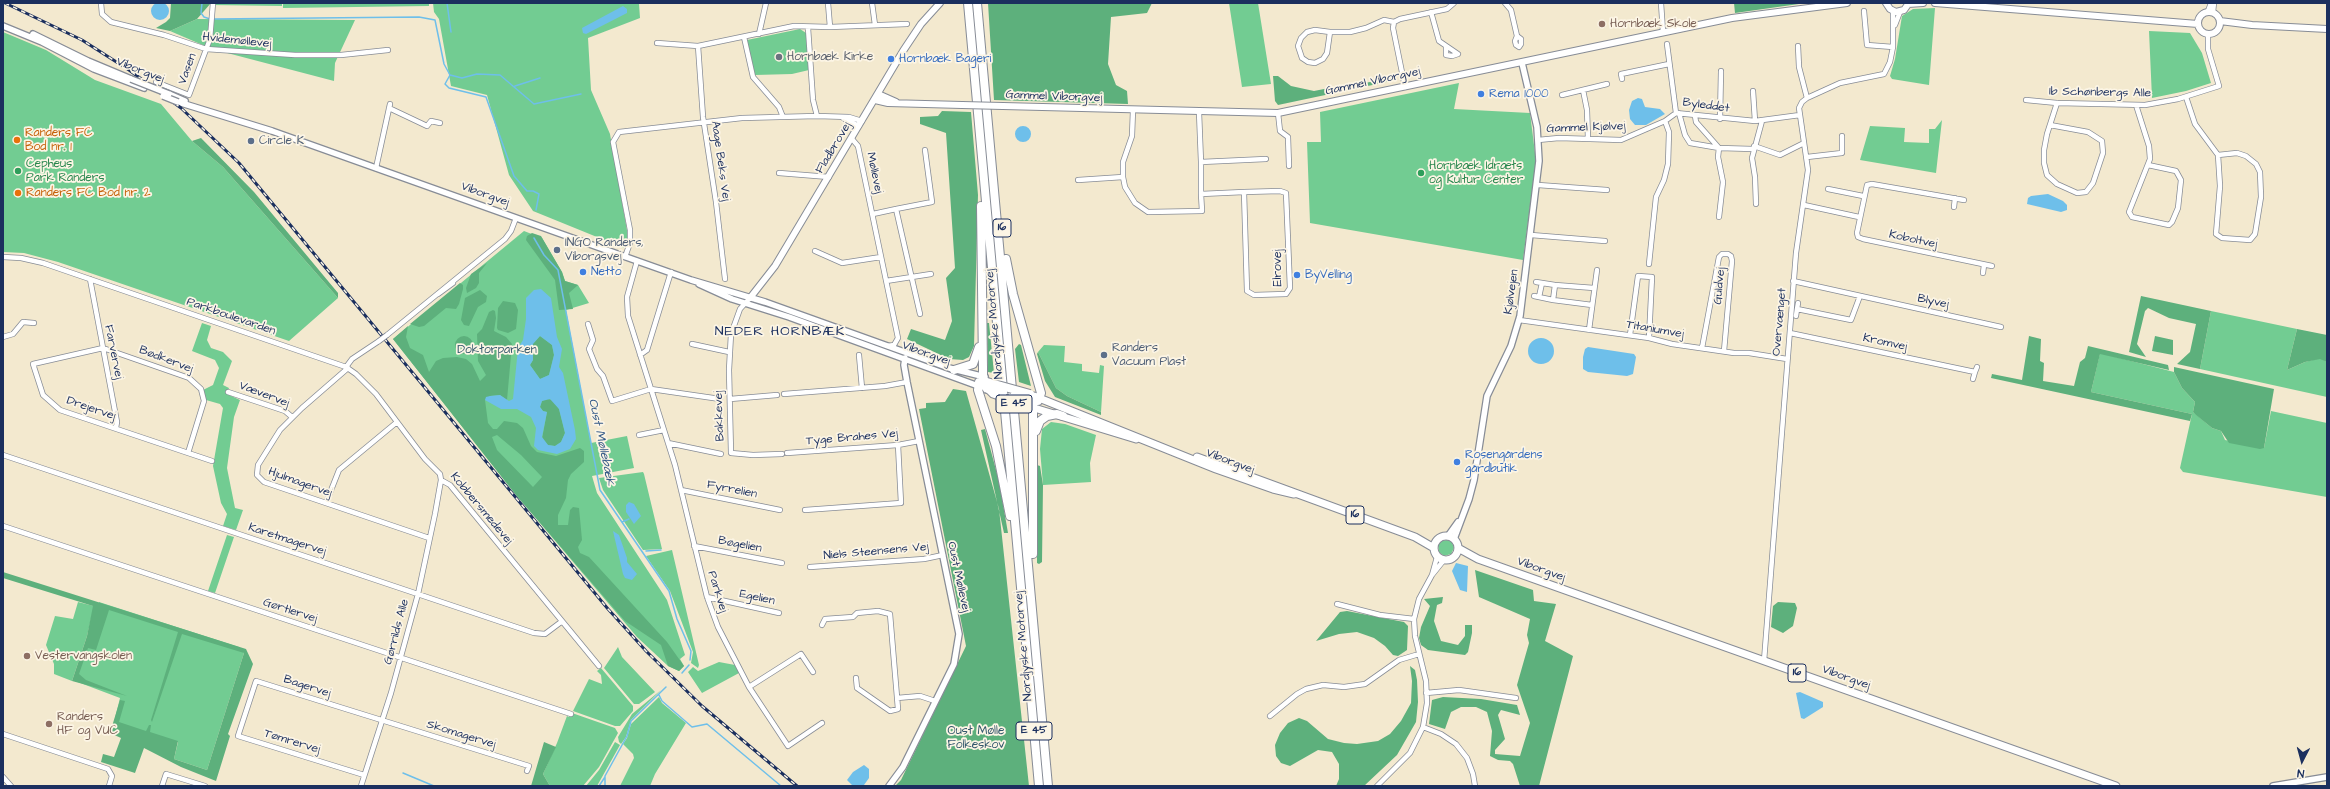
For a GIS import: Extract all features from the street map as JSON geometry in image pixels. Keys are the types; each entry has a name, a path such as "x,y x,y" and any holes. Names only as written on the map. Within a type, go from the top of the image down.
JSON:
{"highway":[{"name":"Nordjyske Motorvej","path":"968,3 1039,786"},
{"name":"Nordjyske Motorvej","path":"977,3 1048,786"},
{"name":"16","path":"977,96 982,223 982,316 985,383"},
{"name":"16","path":"988,117 1007,268 1040,390 1033,402"},
{"path":"954,370 968,366 976,359 982,316"},
{"path":"985,383 1008,503 1029,676"},
{"path":"985,383 1033,402 1033,559 1041,703"},
{"path":"1033,444 1041,420 1051,414 1063,416"}],"main road":[{"name":"Fladbrovej","path":"750,298 775,266 921,24 940,3"},
{"name":"Gammel Viborgvej","path":"876,97 897,103 1278,113 1732,18 1847,3"},
{"path":"1886,3 1893,11 1900,12 1909,4 1923,3"},
{"path":"1935,3 2100,17 2198,22"},
{"path":"2220,23 2216,31 2208,34 2201,31 2198,22 2202,13 2211,12 2220,23 2327,28"},
{"name":"Viborgvej","path":"985,383 993,394 1033,402 1156,444 1251,482 1294,494 1415,537 1434,548"},
{"name":"Viborgvej","path":"1033,402 1063,416 1123,436 1156,444"},
{"name":"16","path":"1436,540 1443,536 1451,537"},
{"name":"Viborgvej","path":"1415,537 1436,540"},
{"path":"1451,537 1458,548 1455,556"},
{"path":"1436,540 1434,548 1441,558"},
{"name":"Viborgvej","path":"1458,548 1478,559 2116,786"},
{"name":"Viborgvej","path":"1455,556 1478,559"},
{"name":"16","path":"1441,558 1455,556"}],"street":[{"name":"Hvidemøllevej","path":"102,3 102,14 111,22 164,35 206,49 295,55 341,55 388,50"},
{"name":"Vasen","path":"186,103 210,39 213,3"},
{"path":"759,34 766,3"},
{"path":"828,3 830,27"},
{"path":"872,3 875,25"},
{"path":"1330,32 1327,53 1322,59 1315,63 1308,62 1302,58 1298,46 1300,38 1307,32 1315,30 1350,32 1366,28 1384,20 1394,22 1448,8 1454,3"},
{"path":"1505,3 1511,10 1517,36"},
{"path":"1661,3 1663,32"},
{"path":"2211,12 2212,3"},
{"path":"1864,11 1867,45 1893,47"},
{"path":"1800,114 1802,102 1808,98 1840,83 1884,74 1890,62 1893,47 1893,11"},
{"path":"1431,12 1437,39 1446,47"},
{"path":"1894,29 1900,12"},
{"name":"Viborgvej","path":"3,22 131,79 169,94 186,103 272,131 671,272 713,291 745,303 905,358 985,383"},
{"path":"1394,22 1392,28 1405,87"},
{"path":"657,43 698,46 794,26 808,28 907,24"},
{"name":"Viborgvej","path":"3,26 42,42 94,69 178,102 186,103"},
{"path":"808,28 813,100 817,116"},
{"name":"Ib Schønbergs Alle","path":"2026,100 2057,103 2136,105 2157,103 2186,97 2219,86 2208,49 2208,34"},
{"path":"744,37 753,77 779,107 783,117"},
{"name":"Byleddet","path":"1667,44 1678,113 1720,119 1755,121 1800,114"},
{"name":"Aage Beks Vej","path":"698,46 704,121 716,202 725,279"},
{"path":"1798,46 1799,67 1808,98"},
{"name":"Kjølvejen","path":"1451,537 1462,517 1474,480 1483,414 1488,396 1511,346 1519,320 1538,185 1538,140 1533,108 1522,63"},
{"path":"1622,79 1621,74 1669,64"},
{"path":"1720,119 1721,71"},
{"name":"Vasen","path":"156,82 189,95"},
{"path":"1562,95 1607,84"},
{"path":"1583,90 1587,110 1588,139"},
{"path":"1753,91 1755,121"},
{"path":"2186,97 2195,124 2218,154 2220,186 2216,234 2222,238 2250,240 2255,234 2261,195 2260,172 2256,164 2246,156 2237,154 2218,154"},
{"path":"2050,125 2088,132 2102,140 2103,153 2093,183 2086,192 2077,193 2057,184 2047,175 2044,163 2044,150 2050,125 2057,103"},
{"path":"2136,105 2149,146 2148,165 2128,212 2132,217 2169,225 2172,222 2178,208 2182,180 2176,171 2148,165"},
{"path":"376,168 390,106 427,126 431,121 440,123"},
{"path":"1132,110 1132,136 1123,162 1123,177 1129,195 1142,209 1148,212 1202,211 1199,112"},
{"path":"1278,113 1280,131 1288,138 1289,166"},
{"path":"1678,113 1682,129 1690,143 1719,148 1753,148 1780,154 1804,143"},
{"name":"Gammel Kjølvej","path":"1538,140 1621,140 1665,121 1678,113"},
{"name":"Overvænget","path":"1764,661 1793,281 1808,177 1807,157 1800,114"},
{"path":"625,257 630,236 613,142 615,136 623,130 704,121 817,116 842,117 861,123"},
{"path":"1695,116 1696,122 1719,148 1718,157 1724,182 1719,217"},
{"path":"1649,264 1656,196 1664,180 1668,164 1669,132 1665,121"},
{"path":"1756,204 1755,177 1752,158 1753,148 1760,131 1762,121"},
{"path":"1807,157 1842,153 1842,136"},
{"name":"Møllevej","path":"852,139 858,146 898,338 896,343 888,346"},
{"path":"873,214 932,202 925,150"},
{"path":"1201,162 1266,159"},
{"path":"779,172 828,178"},
{"path":"1078,180 1123,177"},
{"path":"1828,189 1863,196 1867,186 1872,184 1964,200"},
{"path":"1538,185 1608,190"},
{"name":"Elrovej","path":"1201,194 1244,192 1280,191 1286,193 1290,288 1286,294 1254,295 1247,291 1244,192"},
{"name":"Koboltvej","path":"1863,196 1857,233 1858,237 1992,266"},
{"path":"1954,207 1956,198"},
{"path":"1804,205 1859,217"},
{"path":"896,209 910,277 920,314"},
{"path":"347,367 352,359 379,341 432,298 448,288 459,276 505,238 511,231 516,218"},
{"path":"1531,235 1604,241"},
{"path":"815,250 842,263 881,257"},
{"name":"Guldvej","path":"1702,348 1719,257 1724,254 1728,254 1731,256 1732,261 1724,351"},
{"name":"Parkboulevarden","path":"3,257 31,260 347,367"},
{"name":"Parkvej","path":"638,261 626,307 668,443 707,597 718,627 749,687 788,746 822,723"},
{"path":"1983,273 1984,265"},
{"path":"1589,330 1597,270"},
{"path":"640,355 647,350 671,272"},
{"path":"886,281 931,274"},
{"path":"1630,335 1638,276 1652,277 1649,338"},
{"name":"Farvervej","path":"90,279 117,422 116,428"},
{"name":"Viborgvej","path":"691,280 750,298 888,346 985,383"},
{"name":"Blyvej","path":"1793,281 2001,327"},
{"path":"1536,282 1594,288"},
{"path":"1542,283 1537,297 1592,305"},
{"path":"1553,300 1555,285"},
{"path":"1797,309 1851,320 1860,296"},
{"name":"Fladbrovej","path":"745,303 750,298"},
{"path":"745,303 752,302 793,313"},
{"path":"1796,316 1798,302"},
{"name":"Bakkevej","path":"745,303 735,321 729,352 731,453 754,455 784,454"},
{"name":"Titaniumvej","path":"1519,320 1630,335 1702,348 1787,358"},
{"path":"3,337 12,334 23,322 34,323"},
{"path":"588,324 593,340 589,348 597,368 603,376 612,401 651,389 720,399"},
{"name":"Kromvej","path":"1790,333 1975,372"},
{"path":"692,344 729,352"},
{"name":"Drejervej","path":"102,348 33,364 40,389 54,406 212,461"},
{"name":"Bødkervej","path":"102,348 189,378 196,382 204,396 203,408 188,453"},
{"path":"859,355 862,388"},
{"name":"Oust Møllevej","path":"889,786 903,767 954,664 959,634 907,382 904,365 905,358"},
{"name":"Hjulmagervej","path":"347,367 292,417 264,453 258,465 258,475 264,482 429,538"},
{"name":"Kobbersmedevej","path":"347,367 376,394 425,459 440,474 441,480 450,485 598,666"},
{"path":"1973,379 1977,367"},
{"path":"784,394 862,388 907,382"},
{"name":"Vævervej","path":"228,392 285,411 292,417"},
{"path":"730,399 777,394"},
{"path":"326,503 339,470 397,422"},
{"path":"639,435 664,430"},
{"name":"Tyge Brahes Vej","path":"784,454 898,445 919,441"},
{"path":"668,443 721,454"},
{"path":"805,510 901,502 898,445"},
{"name":"Karetmagervej","path":"3,456 534,633 545,634 561,622"},
{"name":"Gørrilds Alle","path":"361,786 382,722 418,594 441,480"},
{"name":"Fyrrelien","path":"681,490 780,510"},
{"name":"Gørtlervej","path":"3,526 571,714"},
{"name":"Bøgelien","path":"694,546 782,563"},
{"name":"Niels Steensens Vej","path":"810,568 924,559 942,555"},
{"path":"1377,786 1410,753 1423,727 1426,681 1415,636 1414,619 1419,600 1441,558"},
{"name":"Egelien","path":"707,597 779,613"},
{"path":"1337,604 1380,615 1414,619"},
{"path":"822,624 825,619 853,617 857,613 878,611 890,614 898,710 890,712 857,688 856,678"},
{"path":"749,687 801,654 813,672"},
{"path":"1270,716 1297,694 1306,689 1323,685 1349,687 1365,684 1399,660 1419,654"},
{"name":"Bagervej","path":"246,711 256,681 382,722"},
{"path":"1426,693 1472,691 1516,698"},
{"path":"898,698 920,696 936,701"},
{"name":"Tømrervej","path":"246,711 238,736 364,775"},
{"name":"Skomagervej","path":"382,722 529,766 527,772"},
{"path":"1423,727 1441,734 1456,744 1467,758 1473,774 1475,786"},
{"path":"3,734 108,769 112,776 109,786"},
{"path":"162,786 166,774 205,786"},
{"path":"3,777 11,786"},
{"path":"2273,786 2327,777"}],"green space":[{"path":"171,3 211,3 197,19 170,31 156,28 170,18"},
{"path":"211,3 282,3 282,6 211,5"},
{"path":"283,3 429,3 429,6 283,8"},
{"path":"433,3 642,3 639,4 640,18 588,38 591,90 610,134 628,236 624,248 533,211 509,175 487,95 451,86 439,19 434,12"},
{"path":"988,3 1152,3 1147,13 1111,17 1108,64 1116,85 1127,91 1128,104 994,100"},
{"path":"1229,3 1258,3 1271,84 1242,87"},
{"path":"1734,3 1806,3 1735,13"},
{"path":"1935,8 1929,85 1892,79 1890,76 1895,59 1902,16 1913,9"},
{"path":"197,19 355,20 335,63 334,81 212,49 170,31"},
{"path":"800,29 806,33 809,70 792,74 755,75 747,40"},
{"path":"2149,31 2190,33 2202,53 2211,83 2186,91 2152,98"},
{"path":"3,32 46,50 95,80 161,104 192,141 223,167 338,298 289,341 58,262 24,253 3,252"},
{"path":"1273,76 1278,76 1291,86 1314,91 1359,82 1360,84 1395,77 1396,80 1278,105 1275,101"},
{"name":"Hornbæk Idræts og Kultur Center","path":"1459,83 1454,109 1530,113 1536,161 1523,260 1310,223 1307,142 1321,142 1320,112"},
{"path":"942,111 971,112 978,195 974,346 969,357 963,360 949,359 907,339 911,329 945,340 952,321 946,278 955,268 946,133 920,124 920,117 938,116"},
{"path":"1942,120 1936,173 1860,160 1870,126 1905,128 1904,142 1929,143 1929,129 1935,129"},
{"path":"201,138 254,192 338,293 338,298 223,167 192,141"},
{"name":"Doktorparken","path":"524,231 542,238 562,272 565,281 578,285 589,303 566,310 591,443 627,436 634,468 592,476 597,493 667,600 685,655 680,659 684,666 679,671 668,666 637,637 516,495 393,339"},
{"path":"532,233 541,236 562,272 565,281 578,285 569,293 573,309 559,310 555,280 526,240 527,236"},
{"path":"487,263 479,273 479,283 476,288 467,293 466,288 471,274"},
{"path":"460,283 463,285 463,289 456,309 446,308 424,326 419,327 410,324"},
{"path":"480,290 487,296 486,302 478,307 469,326 464,325 461,320 465,298"},
{"path":"2141,296 2211,311 2200,369 2177,364 2190,352 2196,324 2169,318 2148,308 2145,311 2137,344 2146,357 2129,352"},
{"path":"503,301 515,303 518,310 516,329 508,333 498,330 497,328 498,308"},
{"path":"493,310 495,311 496,318 494,331 506,337 512,344 507,400 500,395 490,396 485,400 488,423 493,429 497,429 504,421 517,423 523,428 531,446 537,452 556,456 580,448 584,451 584,462 571,474 568,480 566,498 558,515 558,525 568,525 570,510 573,507 579,508 582,540 578,547 580,553 589,557 667,642 684,666 679,671 668,666 661,645 625,621 516,495 393,339 408,326 406,337 410,348 423,355 429,372 436,361 443,358 457,357 466,359 472,364 480,381 486,375 478,361 477,334 482,329 489,312","holes":["497,435 521,455 542,477 533,487 497,450 492,437"]},
{"path":"2211,311 2297,329 2287,370 2305,362 2320,358 2327,362 2327,397 2200,369"},
{"path":"202,323 211,326 207,340 211,348 223,352 232,361 223,385 229,388 227,394 240,400 234,417 227,468 235,508 243,510 236,530 223,526 227,514 221,503 213,466 223,408 220,404 206,400 203,390 213,385 219,368 215,360 192,351"},
{"path":"987,323 989,323 994,373 988,372"},
{"path":"2297,329 2327,335 2327,362 2320,359 2305,362 2287,370"},
{"path":"460,336 468,336 473,341 471,352 468,354 460,354 455,349 455,341"},
{"path":"540,336 552,345 554,355 549,375 540,379 530,365 533,360 533,343"},
{"path":"2029,336 2041,339 2040,361 2044,363 2043,381 2074,386 2080,362 2085,358 2088,346 2168,365 2169,370 2100,354 2091,392 2192,414 2190,421 1991,378 1992,374 2022,380"},
{"path":"2155,336 2173,340 2173,355 2152,351"},
{"path":"1019,344 1021,345 1031,386 1019,382 1015,349"},
{"path":"1044,345 1065,346 1064,362 1082,364 1082,371 1099,373 1100,365 1104,366 1101,412 1067,396 1056,388 1038,352"},
{"path":"1038,352 1056,388 1067,396 1101,412 1101,415 1055,397 1045,381 1037,354"},
{"path":"2100,353 2174,372 2182,388 2195,402 2193,412 2212,428 2221,431 2225,440 2264,448 2271,411 2327,423 2327,497 2183,472 2180,468 2192,414 2091,392"},
{"path":"2174,367 2274,389 2264,448 2260,449 2229,443 2221,431 2212,428 2196,415 2193,412 2195,402 2182,388 2174,372"},
{"name":"Oust Mølle Folkeskov","path":"953,389 966,391 999,509 1029,786 895,786 901,780 966,646 919,409 926,408 926,403 945,402"},
{"path":"547,399 553,400 559,409 565,433 561,442 555,446 548,445 542,439 547,412 543,411 540,407 542,401"},
{"path":"1051,422 1065,424 1096,435 1090,463 1091,482 1043,485 1040,449 1042,429"},
{"path":"985,429 999,481 1008,533 1004,533 981,430"},
{"path":"1037,465 1040,466 1043,485 1042,562 1039,564 1037,563"},
{"path":"643,472 662,549 643,550 603,490 599,478"},
{"path":"227,535 234,537 215,593 208,591"},
{"path":"1447,540 1452,542 1454,548 1451,554 1444,556 1439,552 1438,545 1441,541"},
{"path":"672,550 699,665 698,668 691,663 693,652 670,591 646,556"},
{"path":"1475,570 1533,590 1534,601 1556,604 1545,641 1573,656 1539,786 1520,786 1513,764 1510,761 1498,760 1490,756 1492,731 1487,712 1476,707 1461,707 1451,712 1445,729 1429,724 1432,700 1443,697 1481,699 1517,705 1520,715 1501,710 1498,715 1505,739 1495,750 1495,754 1520,756 1530,723 1517,685 1529,643 1527,635 1530,619 1479,597"},
{"path":"3,572 246,649 253,664 228,734 230,736 216,781 181,767 144,748 135,773 101,762 103,754 114,757 121,738 110,733 120,700 125,701 119,722 146,731 149,725 151,725 150,732 178,741 174,759 207,770 244,653 182,634 152,722 151,720 178,632 109,610 96,650 88,648 79,674 86,680 127,696 72,681 87,636 93,606 3,578"},
{"path":"1443,597 1442,603 1437,605 1434,621 1441,641 1458,645 1465,636 1465,625 1472,625 1468,652 1465,655 1428,650 1421,645 1419,638 1421,627 1430,606 1424,599"},
{"path":"78,602 94,606 87,636 72,681 54,674 54,664 46,645 55,616 73,619"},
{"path":"99,602 239,647 244,653 207,770 174,759 178,742 114,722 120,698 75,681"},
{"path":"1778,602 1795,603 1797,608 1793,626 1783,633 1771,627 1773,606"},
{"path":"1347,611 1404,622 1408,626 1407,650 1398,656 1393,655 1385,646 1374,638 1357,632 1339,634 1316,641 1340,612"},
{"path":"618,647 622,657 655,692 639,704 634,704 604,668"},
{"path":"719,662 735,665 739,673 702,693 688,672 693,667 698,671"},
{"path":"1410,666 1415,670 1417,680 1418,702 1416,722 1397,755 1364,786 1336,786 1339,779 1339,764 1332,752 1318,750 1290,766 1281,763 1276,756 1275,745 1280,733 1288,723 1299,718 1307,721 1328,739 1344,743 1357,744 1378,741 1390,734 1401,721 1411,703 1412,681"},
{"path":"601,668 633,706 633,711 620,726 615,726 573,711 589,679 602,684 601,675 597,671"},
{"path":"661,690 631,720 626,737 621,744 618,737 632,714"},
{"path":"659,697 662,703 686,723 655,774 650,786 620,786 634,758 633,754 623,744 627,738 631,724"},
{"path":"572,713 615,728 618,733 599,767 583,786 550,786 543,774 567,716 569,717"},
{"path":"544,742 556,747 543,774 550,786 531,786"},
{"path":"615,742 620,745 597,786 586,786 599,770"}],"water":[{"path":"160,2 166,5 169,11 166,17 160,20 154,17 151,11 154,5"},
{"path":"623,6 627,9 627,13 586,34 583,33 582,28"},
{"path":"1638,98 1642,99 1645,107 1660,109 1665,114 1646,125 1635,125 1630,119 1629,110 1632,101"},
{"path":"1023,126 1030,131 1031,134 1026,141 1023,142 1016,137 1015,134 1020,127"},
{"path":"2048,194 2063,201 2067,205 2067,210 2061,212 2027,204 2028,198 2031,196"},
{"path":"541,289 551,298 557,337 562,349 559,367 563,373 575,430 576,439 570,449 557,454 538,450 534,446 536,428 531,417 517,409 501,409 485,400 486,397 500,395 509,401 513,399 518,348 523,340 526,319 526,298 534,290","holes":["540,336 552,345 554,355 549,375 540,379 530,365 533,360 533,344","550,399 559,409 565,433 561,442 555,446 548,445 542,437 547,412 543,411 540,407 542,401"]},
{"path":"1541,338 1550,342 1554,351 1550,360 1541,364 1532,360 1528,351 1532,342"},
{"path":"1588,347 1634,354 1636,357 1633,374 1627,376 1588,372 1583,369 1583,357 1585,349"},
{"path":"629,502 634,504 641,516 634,524 626,512 626,505"},
{"path":"613,531 619,535 627,562 637,574 632,580 625,578 623,574"},
{"path":"1456,563 1468,566 1467,592 1460,590 1452,571"},
{"path":"1800,692 1823,702 1823,707 1804,719 1801,718 1796,693"},
{"path":"864,765 869,769 869,778 864,785 853,786 847,780 853,772"}],"waterway":[{"name":"Oust Møllebæk","path":"202,3 201,13 204,17 210,19"},
{"path":"447,3 451,32"},
{"name":"Oust Møllebæk","path":"213,19 419,17 435,20 444,64 450,75 445,84 449,88 486,97 514,176 527,191 533,191 539,194 536,210"},
{"path":"450,75 462,78 477,74 500,75 534,104 581,94"},
{"path":"515,86 540,78"},
{"name":"Oust Møllebæk","path":"534,238 544,255 558,270 600,490 669,591 677,619 691,651 690,660"},
{"name":"Oust Møllebæk","path":"622,522 629,519"},
{"path":"646,551 661,550"},
{"name":"Oust Møllebæk","path":"682,673 689,665"},
{"name":"Oust Møllebæk","path":"605,786 605,776 627,736 631,721 666,687"},
{"path":"659,695 662,701 692,727 707,724 781,786"},
{"path":"403,773 434,786"},
{"name":"Oust Møllebæk","path":"599,786 605,777"}],"railway":[{"path":"5,3 82,40 129,70 181,108 239,163 608,609 646,651 702,706 797,786"}],"place":[{"name":"Hornbæk Skole","path":"1602,24"},
{"name":"Hornbæk Kirke","path":"779,57"},
{"name":"Hornbæk Bageri","path":"891,59"},
{"name":"Rema 1000","path":"1481,94"},
{"name":"Randers FC Bod nr. 1","path":"17,140"},
{"name":"Circle K","path":"251,141"},
{"name":"Cepheus Park Randers","path":"18,171"},
{"name":"Hornbæk Idræts og Kultur Center","path":"1421,173"},
{"name":"Randers FC Bod nr. 2","path":"18,193"},
{"name":"INGO Randers, Viborgsvej","path":"557,250"},
{"name":"Netto","path":"583,272"},
{"name":"ByVelling","path":"1297,275"},
{"name":"Randers Vacuum Plast","path":"1104,355"},
{"name":"Rosengårdens gårdbutik","path":"1457,462"},
{"name":"Vestervangskolen","path":"27,656"},
{"name":"Randers HF og VUC","path":"49,724"}],"district":[{"name":"NEDER HORNBÆK","path":"780,332"}]}
